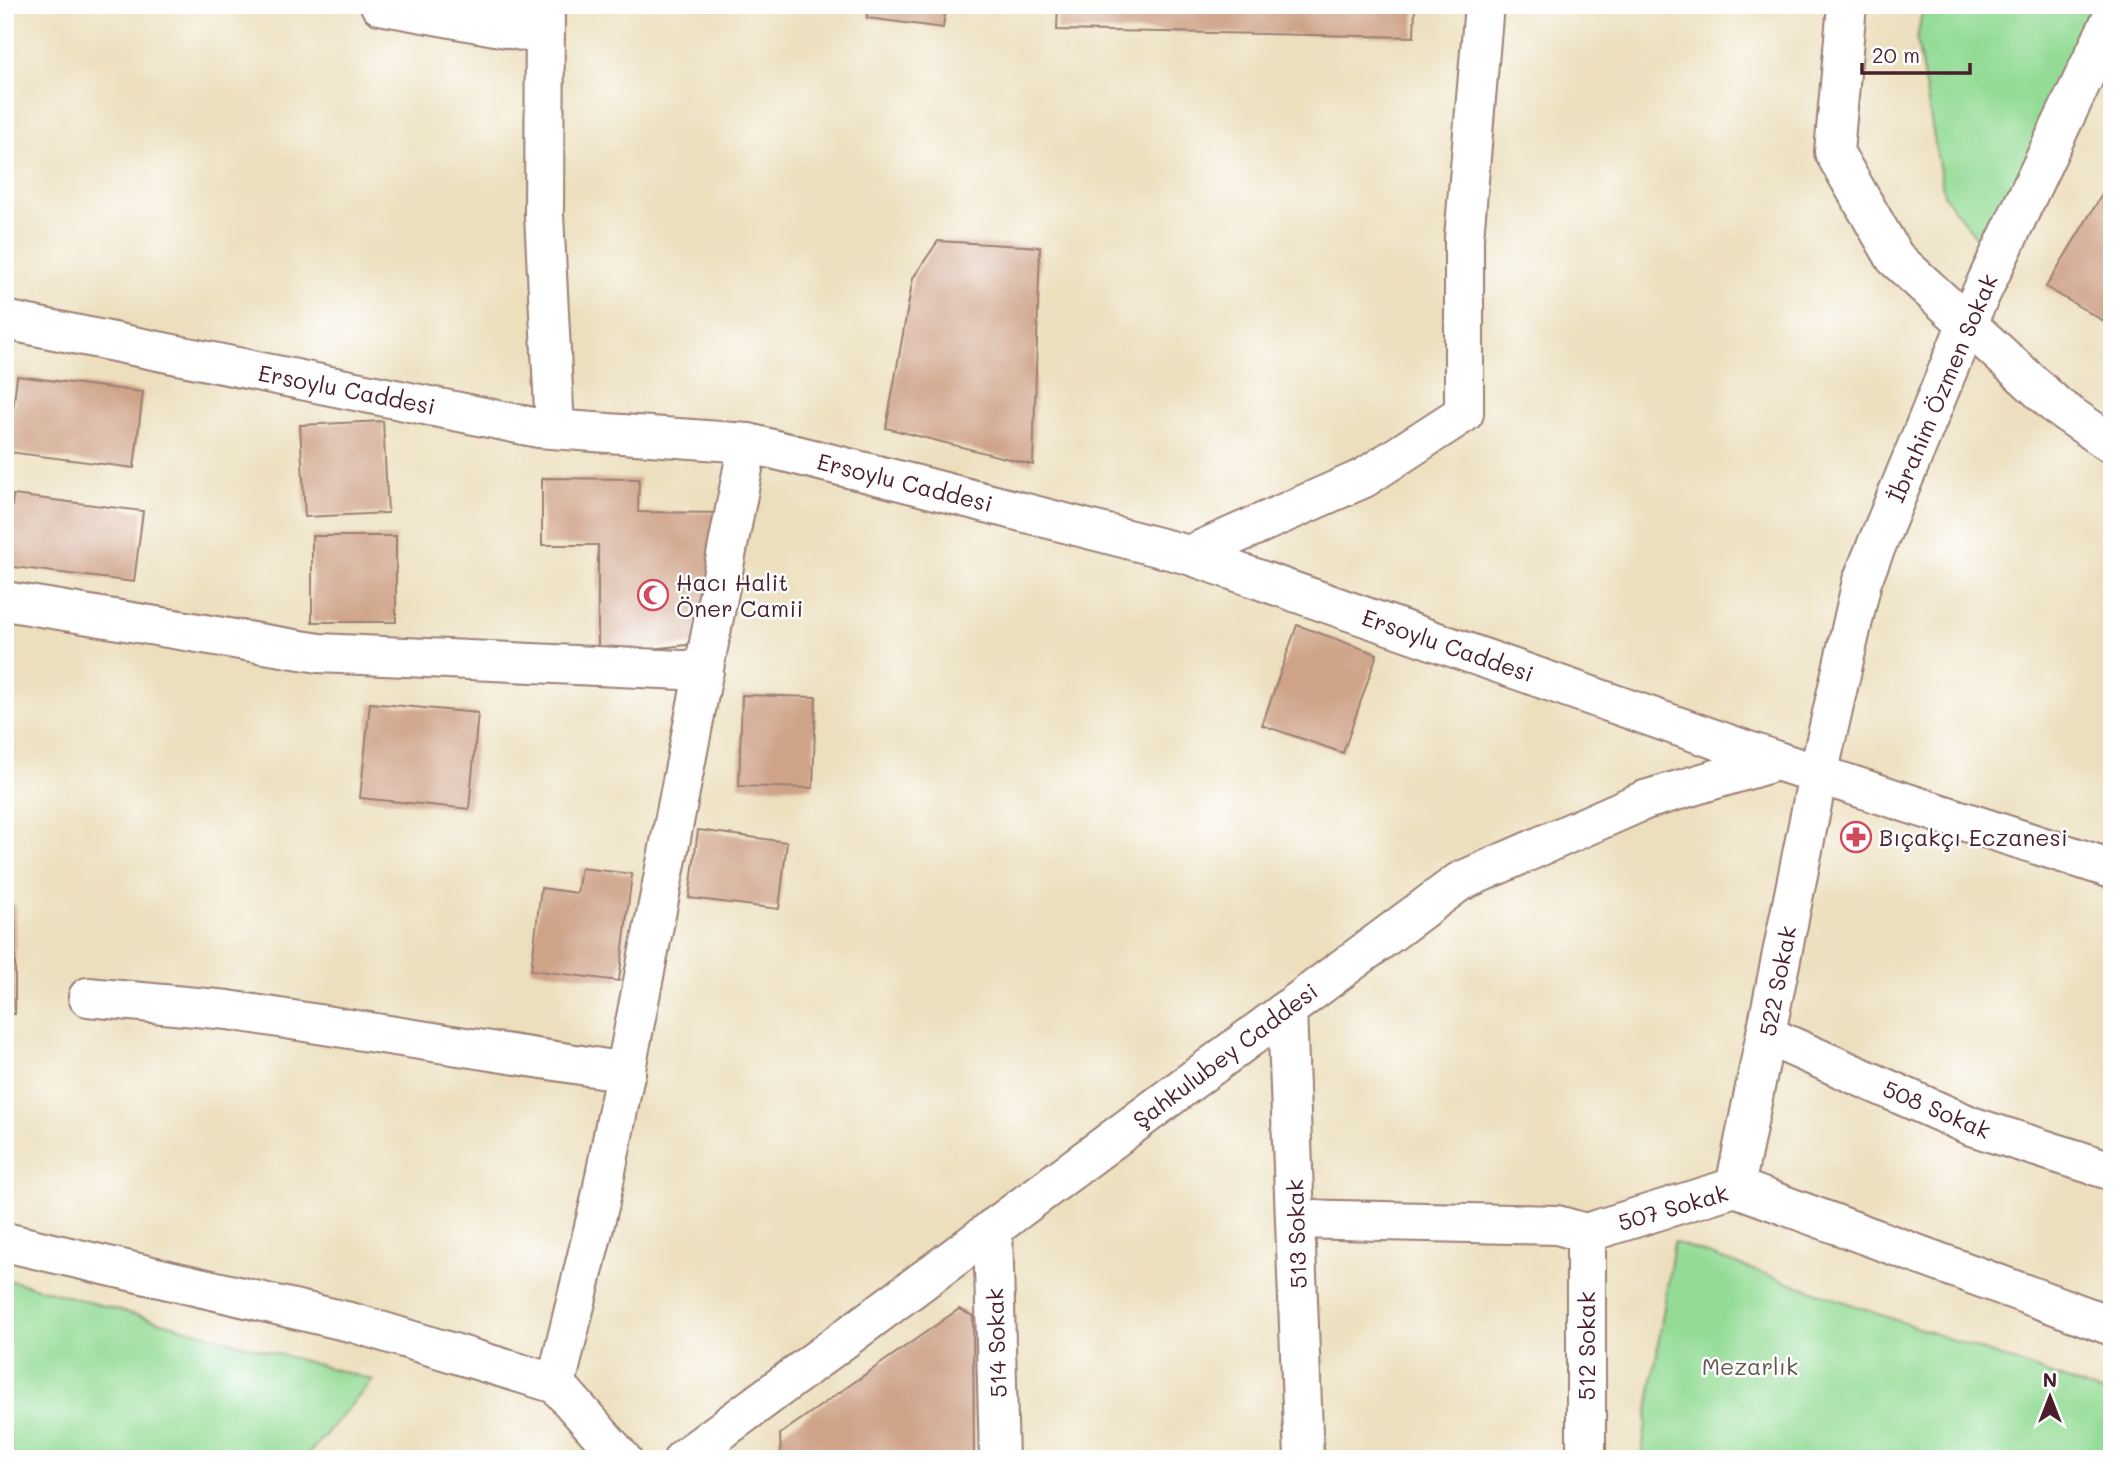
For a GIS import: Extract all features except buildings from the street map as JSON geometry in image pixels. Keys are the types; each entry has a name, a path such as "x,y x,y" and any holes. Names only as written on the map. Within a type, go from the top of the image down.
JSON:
{"street":[{"path":"380,5 545,20 544,215 555,429"},
{"path":"1189,555 1364,478 1464,413 1464,238 1485,5"},
{"path":"1847,5 1834,152 1895,258 2058,407 2112,444"},
{"name":"İbrahim Özmen Sokak","path":"1818,775 1863,581 1967,323 2112,18"},
{"name":"Ersoylu Caddesi","path":"5,320 538,428 748,443 1189,555 1777,761"},
{"path":"556,1384 600,1202 748,443"},
{"path":"5,601 319,653 704,671"},
{"path":"1777,761 2112,869"},
{"name":"Şahkulubey Caddesi","path":"683,1459 1459,882 1645,800 1777,761"},
{"name":"522 Sokak","path":"1735,1187 1818,775"},
{"path":"88,997 228,1010 626,1072"},
{"name":"513 Sokak","path":"1287,1009 1304,1459"},
{"name":"508 Sokak","path":"1766,1035 1971,1126 2112,1171"},
{"name":"507 Sokak","path":"1586,1233 1735,1187 2112,1326"},
{"path":"1295,1219 1556,1225 1586,1233"},
{"name":"514 Sokak","path":"993,1228 999,1459"},
{"name":"512 Sokak","path":"1586,1233 1586,1459"},
{"path":"5,1242 354,1323 556,1384 622,1459"}],"green space":[{"path":"1923,5 2112,5 1989,254 1944,195 1917,40"},
{"name":"Mezarlık","path":"1674,1242 2112,1396 2112,1459 1643,1459 1642,1450"},
{"path":"5,1279 373,1380 304,1459 5,1459"}],"place":[{"name":"Hacı Halit Öner Camii","path":"653,595"},
{"name":"Bıçakçı Eczanesi","path":"1856,837"}]}
